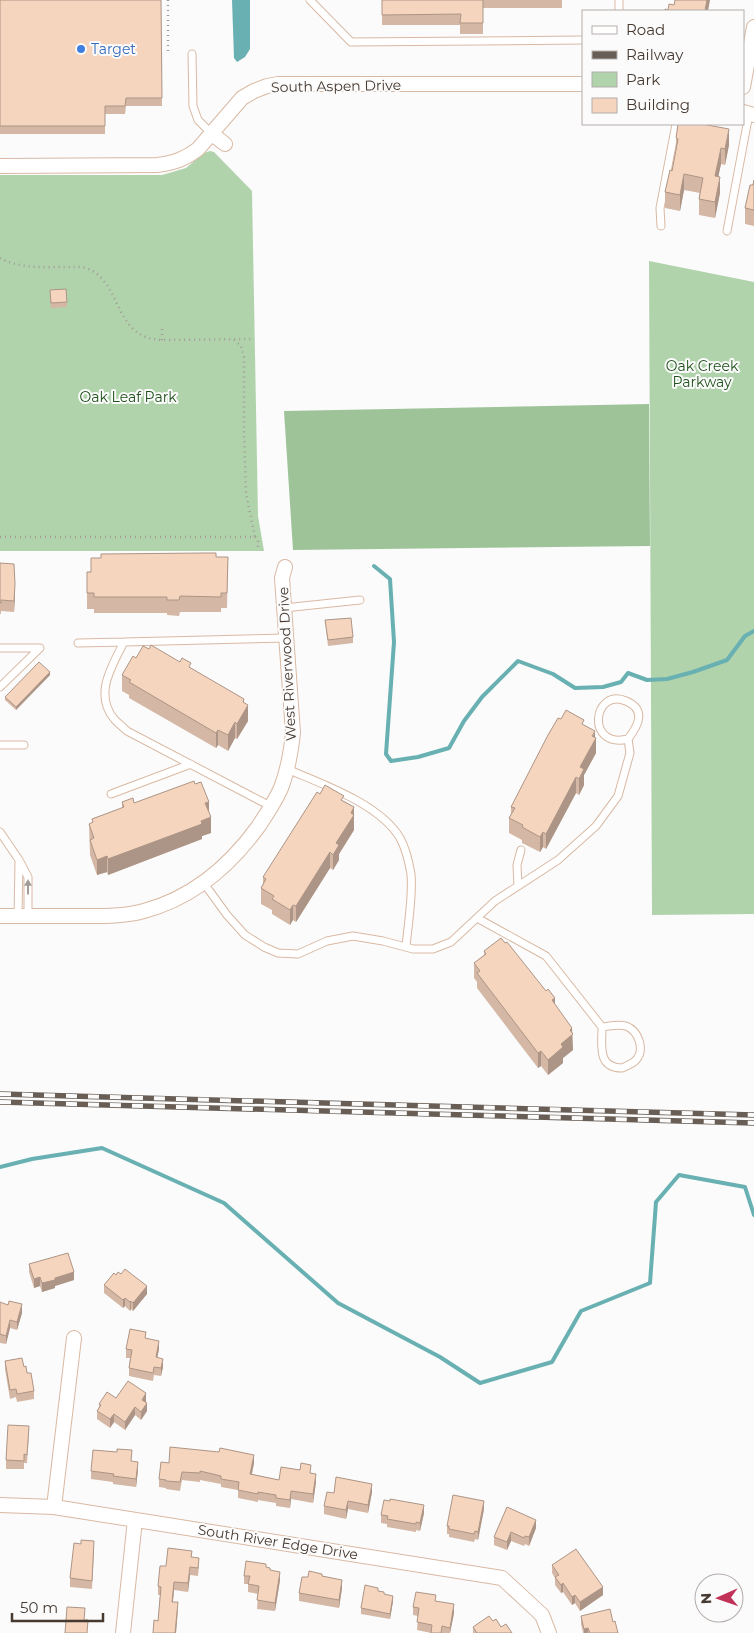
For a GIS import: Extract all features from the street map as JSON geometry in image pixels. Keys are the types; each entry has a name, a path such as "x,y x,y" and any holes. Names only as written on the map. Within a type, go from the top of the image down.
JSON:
{"street":[{"path":"744,82 754,27"},
{"name":"South Aspen Drive","path":"0,166 175,163 190,155 212,134 242,98 267,86 298,84 582,84"},
{"path":"212,134 225,144"},
{"name":"West Riverwood Drive","path":"0,916 114,916 142,911 169,903 186,895 226,865 248,841 272,807 287,769 291,752 293,733 282,578 285,567"},
{"path":"54,1506 74,1338"},
{"name":"South River Edge Drive","path":"0,1505 54,1506 502,1578 542,1615 549,1633"},
{"path":"123,1633 135,1520"}],"lane":[{"path":"310,0 351,42 582,40"},
{"path":"192,54 193,106 198,120 212,134"},
{"path":"727,231 749,114"},
{"path":"661,226 660,208 676,125"},
{"path":"284,608 360,600"},
{"path":"78,642 286,638"},
{"path":"124,642 107,677 105,692 107,708 115,720 127,731 272,807"},
{"path":"0,648 40,648 0,687"},
{"path":"203,882 227,915 245,935 264,948 278,953 298,954 327,941 353,936 383,940 413,949 433,949 451,942 495,901 558,860 596,826 612,805 618,796 630,754 628,739 639,723 638,712 633,705 624,700 611,700 604,704 600,711 598,720 600,730 609,739 619,741 628,739"},
{"path":"0,745 24,745"},
{"path":"111,794 191,764"},
{"path":"287,769 349,796 383,819 400,838 408,856 411,881 406,947"},
{"path":"0,832 19,860 23,916"},
{"path":"518,886 517,865 521,850"},
{"path":"477,918 546,956 602,1027 602,1051 604,1060 610,1066 622,1068 635,1061 640,1054 640,1046 636,1034 625,1026 602,1027"}],"path":[{"path":"168,0 168,51"},
{"path":"0,258 16,265 81,267 92,270 106,282 122,316 131,327 149,338 162,340 252,339"},
{"path":"162,326 162,340"},
{"path":"233,339 241,346 244,357 246,494 255,537 258,540 258,549"},
{"path":"0,537 255,537"}],"green space":[{"name":"Oak Leaf Park","path":"214,152 252,191 258,516 264,551 0,551 0,175 162,175 186,168 204,153"},
{"name":"Oak Creek Parkway","path":"649,261 754,282 754,914 652,915"},
{"path":"649,404 650,546 293,550 284,411"}],"water":[{"path":"232,0 250,0 250,49 245,57 237,62 234,58"}],"building":[{"name":"Target","path":"0,0 161,0 162,98 126,98 125,106 105,106 105,126 0,126"},
{"path":"382,0 483,0 483,23 460,23 461,14 382,15"},
{"path":"675,0 707,0 705,10 668,10 669,4 674,5"},
{"path":"678,125 707,125 729,129 725,149 721,148 715,176 720,177 715,202 699,199 703,178 684,174 680,195 665,192 670,170 672,171 678,139 676,138"},
{"path":"754,180 754,210 745,208 750,185 753,185"},
{"path":"66,289 67,302 51,303 50,290"},
{"path":"216,553 216,557 228,557 227,593 221,593 221,597 180,596 179,600 167,600 167,597 94,597 94,593 87,593 87,572 91,572 91,558 101,558 101,554"},
{"path":"0,563 14,564 14,601 1,600 0,603"},
{"path":"351,618 353,637 328,640 325,620"},
{"path":"151,645 180,662 182,658 191,663 189,667 244,699 243,702 248,705 228,735 218,730 216,733 129,682 131,680 122,675 133,656 136,658 143,646 149,649"},
{"path":"39,662 50,672 16,707 5,697"},
{"path":"566,710 584,720 582,724 595,731 592,736 596,738 580,767 584,769 579,779 576,777 546,834 543,832 540,837 509,818 515,808 511,807 548,735 558,718 561,719"},
{"path":"194,781 195,784 201,782 209,802 205,803 211,817 201,821 202,824 108,859 107,856 97,860 90,840 94,838 89,824 93,822 92,819 124,807 122,802 133,798 134,803"},
{"path":"325,785 344,796 341,800 354,807 351,813 354,815 336,843 339,845 333,855 330,852 296,906 293,905 290,910 272,899 274,896 261,888 266,879 263,877 317,792 320,794"},
{"path":"501,938 505,943 507,942 546,991 548,989 555,998 552,1000 572,1028 570,1030 573,1034 561,1044 563,1047 548,1060 541,1051 538,1053 477,973 480,971 474,963 486,954 484,951"},
{"path":"68,1253 74,1272 42,1283 40,1277 34,1279 29,1264"},
{"path":"125,1269 147,1286 133,1303 125,1298 123,1300 104,1285 114,1273 116,1275 118,1272 121,1274"},
{"path":"9,1301 22,1304 17,1322 10,1320 6,1336 0,1334 0,1302 8,1305"},
{"path":"130,1329 146,1332 145,1338 159,1341 156,1357 163,1359 161,1368 154,1367 153,1373 129,1368 132,1350 126,1349"},
{"path":"22,1358 27,1373 31,1373 34,1391 17,1394 16,1389 10,1390 5,1361"},
{"path":"128,1381 146,1393 142,1400 147,1403 141,1412 135,1407 125,1422 114,1414 110,1419 97,1411 107,1392 116,1398"},
{"path":"8,1425 29,1426 27,1455 24,1454 24,1461 6,1460"},
{"path":"170,1447 219,1452 220,1448 254,1455 250,1474 279,1480 281,1467 300,1470 301,1463 311,1465 310,1473 316,1474 313,1494 291,1491 290,1500 276,1498 276,1495 238,1490 239,1482 221,1479 221,1476 200,1471 200,1473 182,1472 180,1482 159,1479 161,1462 169,1463"},
{"path":"117,1449 132,1450 131,1461 138,1462 136,1479 91,1471 93,1450 117,1452"},
{"path":"336,1477 372,1484 368,1505 348,1501 346,1510 324,1506 327,1492 334,1493"},
{"path":"453,1495 484,1501 478,1532 475,1531 474,1534 449,1529 449,1526 447,1526"},
{"path":"390,1499 424,1505 420,1523 387,1519 388,1516 381,1515 384,1500 390,1501"},
{"path":"507,1507 536,1520 529,1537 525,1536 524,1538 511,1532 507,1542 494,1537"},
{"path":"81,1540 94,1541 92,1581 70,1578 74,1543 81,1544"},
{"path":"168,1548 192,1551 191,1557 199,1558 198,1568 190,1567 188,1583 174,1582 172,1602 178,1602 175,1633 153,1633 154,1620 158,1621 161,1587 158,1586 160,1566 166,1566"},
{"path":"576,1549 603,1587 580,1602 575,1595 572,1597 563,1583 561,1585 555,1577 559,1575 552,1565"},
{"path":"246,1561 266,1564 266,1567 270,1568 270,1570 280,1572 275,1603 257,1600 259,1586 248,1584 250,1576 244,1576"},
{"path":"309,1571 342,1580 339,1600 299,1593 302,1577 308,1577"},
{"path":"365,1585 378,1588 378,1591 393,1596 390,1614 361,1608"},
{"path":"416,1592 436,1595 435,1601 454,1604 450,1628 442,1626 441,1633 431,1633 432,1625 417,1622 419,1608 413,1607"},
{"path":"67,1607 85,1608 84,1620 88,1620 87,1633 65,1633"},
{"path":"610,1609 618,1633 590,1633 588,1628 584,1629 581,1616"},
{"path":"489,1616 493,1621 496,1619 501,1627 506,1624 512,1633 477,1633 473,1627"}],"waterway":[{"path":"374,566 390,579 394,642 386,754 391,761 418,757 449,748 464,721 482,697 518,661 553,674 575,688 603,687 621,682 628,673 647,680 667,679 727,660 745,636 754,631"},
{"path":"0,1167 32,1159 102,1148 224,1203 338,1303 440,1357 480,1383 552,1362 581,1311 650,1283 656,1202 679,1175 745,1187 754,1215"}],"railway":[{"path":"0,1094 754,1115"},
{"path":"0,1102 754,1123"}],"place":[{"name":"Target","path":"81,49"}]}
